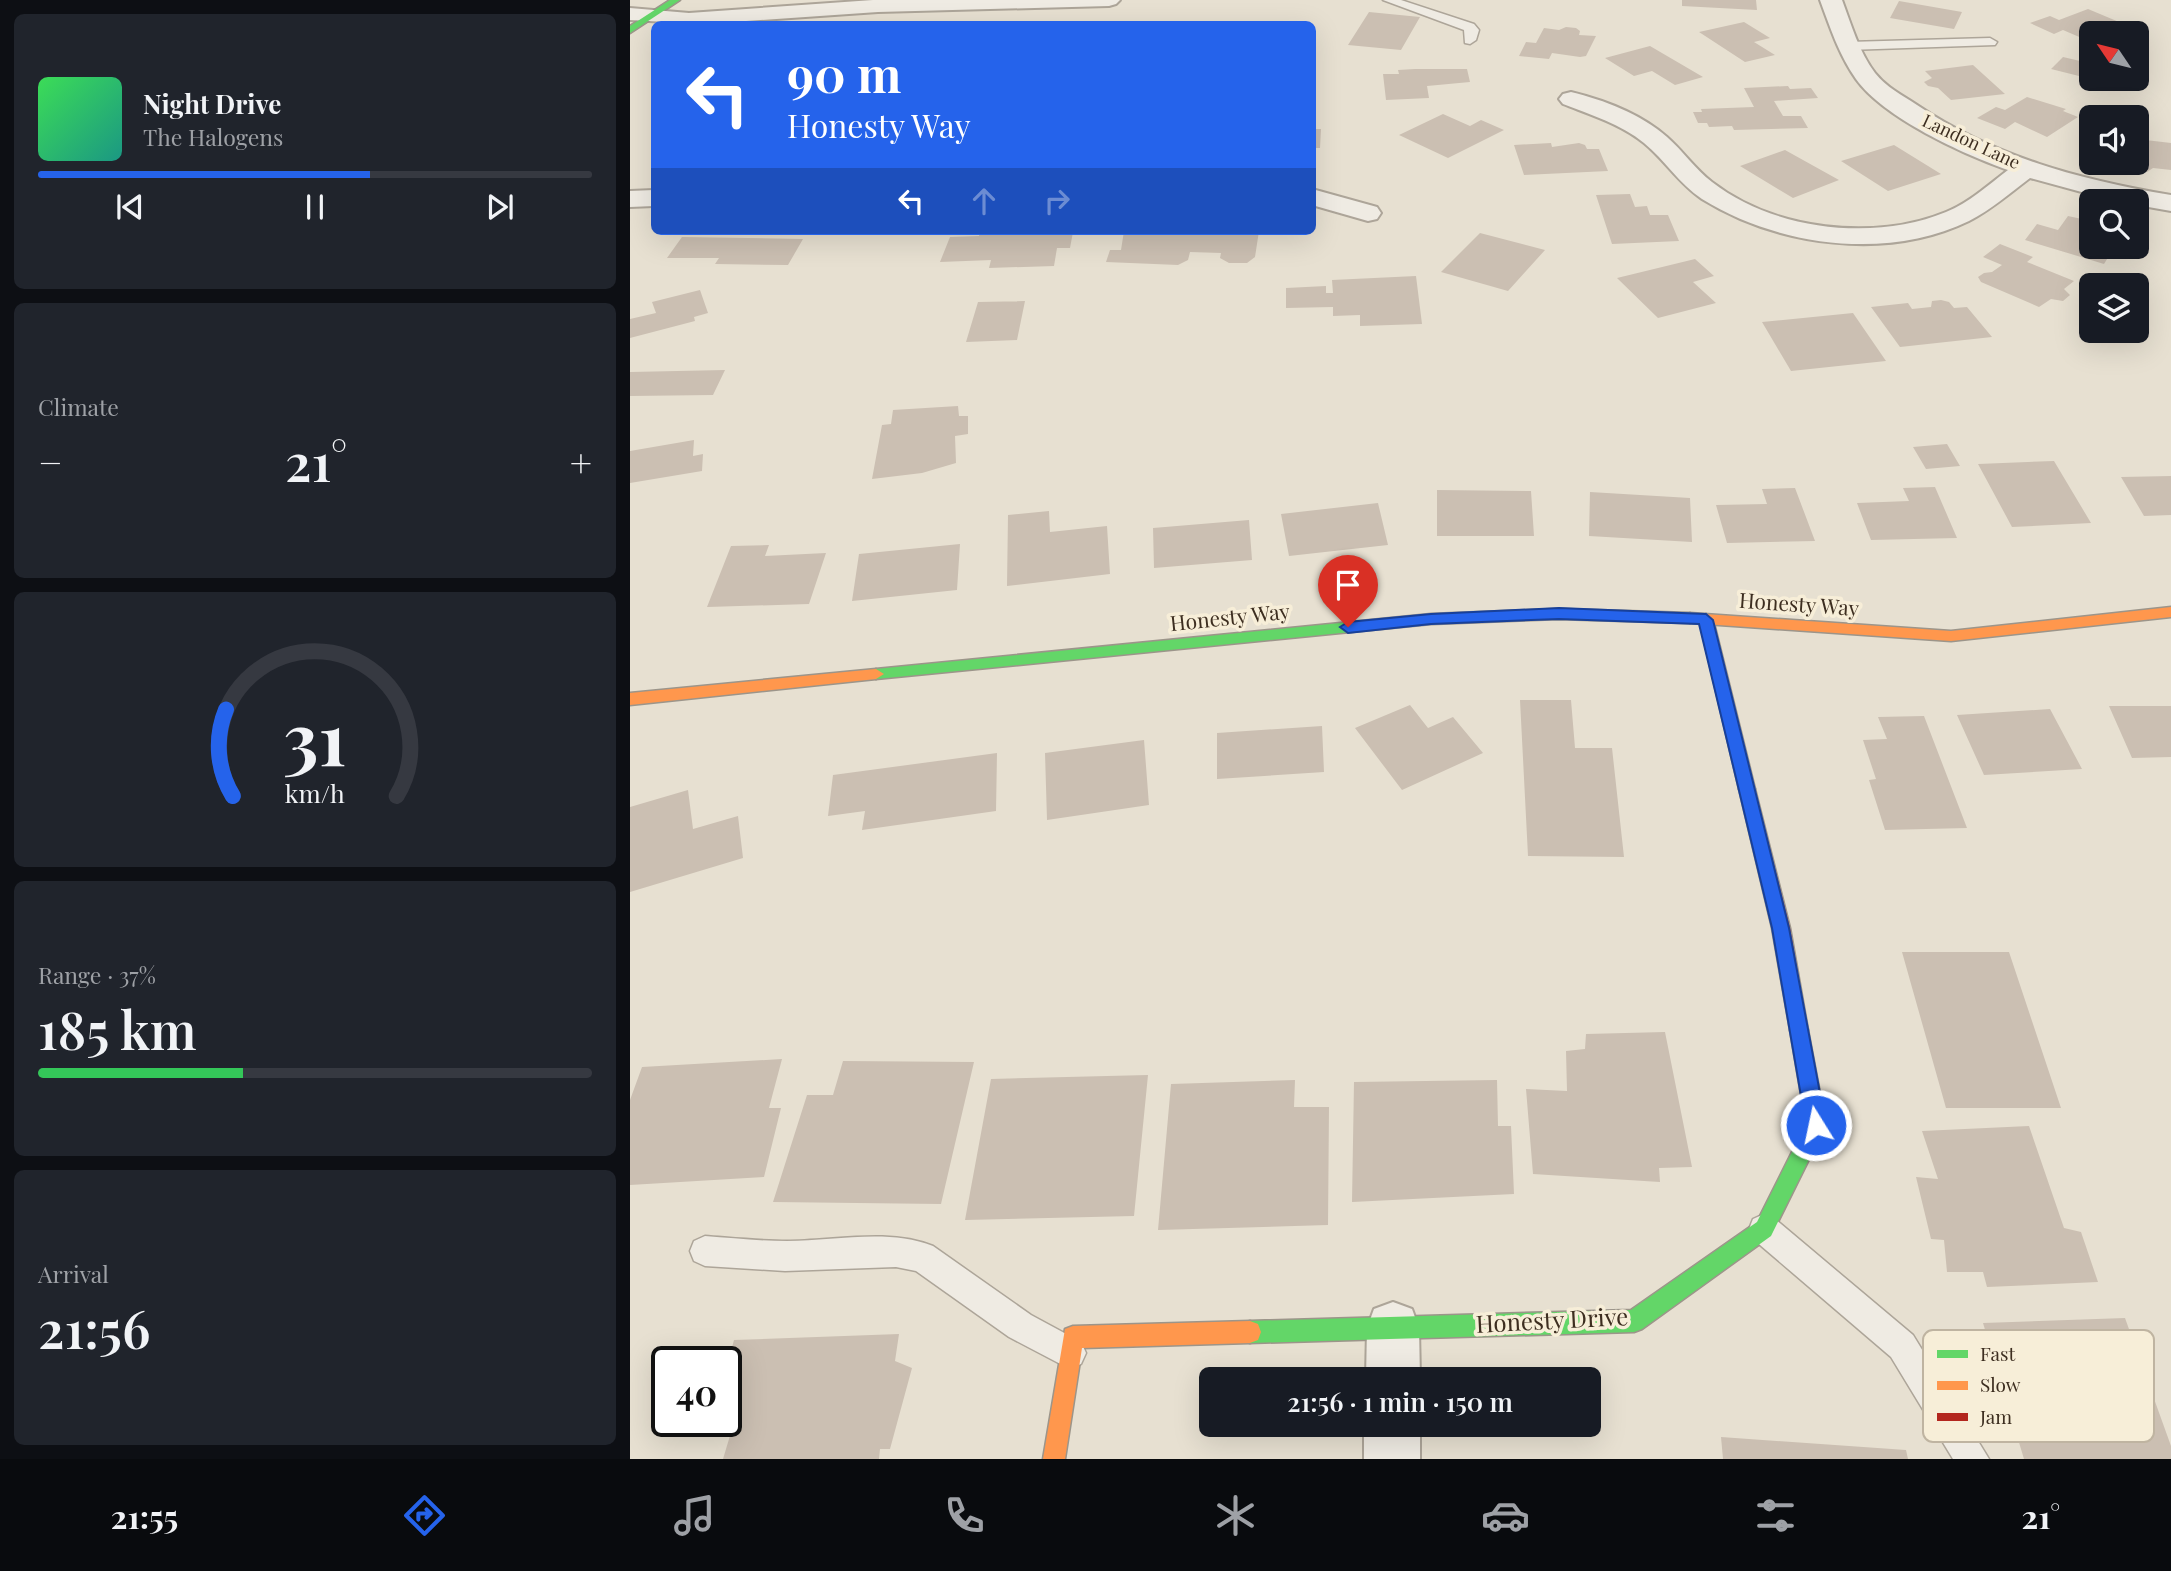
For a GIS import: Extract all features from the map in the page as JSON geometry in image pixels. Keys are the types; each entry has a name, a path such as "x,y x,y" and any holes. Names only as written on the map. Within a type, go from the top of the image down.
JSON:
{"street":[{"path":"630,30 641,15 676,0"},
{"path":"641,15 689,19 878,6 1110,0"},
{"name":"Landon Lane","path":"1831,0 1853,59 1874,86 1924,124 1972,146 2068,182 2171,203"},
{"path":"1571,99 1626,120 1651,136 1707,191 1729,204 1789,225 1820,231 1878,235 1938,225 1970,210 2027,168"},
{"path":"630,199 651,198"},
{"path":"1316,198 1368,213"},
{"name":"Honesty Way","path":"630,699 1431,619 1559,614 1706,620 1951,636 2171,612"},
{"name":"Honesty Drive","path":"1070,1353 1073,1336 1634,1321 1764,1229 1816,1125 1780,928 1706,620"},
{"path":"1393,1328 1393,1367"},
{"path":"1054,1459 1070,1353"},
{"path":"1392,1437 1392,1459"}],"lane":[{"path":"1389,0 1469,27 1473,30 1470,40"},
{"path":"1848,46 1990,42"},
{"path":"1764,1229 1902,1346 1923,1380"},
{"path":"705,1251 785,1256 896,1252 922,1257 1020,1325 1070,1353"},
{"path":"1961,1442 1972,1459"}],"building":[{"path":"1682,0 1756,0 1757,10 1682,6"},
{"path":"1899,1 1962,12 1954,29 1890,18"},
{"path":"2088,9 2117,21 2079,21 2079,37 2063,30 2054,34 2030,23 2050,16 2059,20"},
{"path":"1369,12 1420,17 1401,50 1348,45"},
{"path":"1744,22 1770,38 1754,42 1775,55 1745,62 1699,32"},
{"path":"1566,27 1576,28 1580,31 1579,35 1596,36 1586,56 1552,53 1549,59 1519,56 1526,42 1536,43 1544,28 1559,30"},
{"path":"1650,46 1703,77 1675,85 1652,71 1634,76 1605,58"},
{"path":"2063,57 2079,61 2079,76 2051,69"},
{"path":"1973,65 2005,94 1951,100 1938,88 1928,86 1924,82 1932,78 1925,71"},
{"path":"1467,69 1470,82 1427,86 1429,98 1386,100 1383,74 1399,74 1398,70"},
{"path":"1788,86 1790,89 1811,88 1818,98 1774,101 1783,116 1801,116 1808,128 1734,130 1732,126 1709,127 1707,123 1698,123 1693,112 1702,112 1701,109 1754,107 1744,88"},
{"path":"2027,97 2066,109 2063,111 2078,117 2047,137 2015,122 2005,129 1977,118 1996,107 2005,110"},
{"path":"1443,114 1470,126 1481,120 1504,130 1448,158 1399,135"},
{"path":"1316,129 1321,129 1320,148 1316,148"},
{"path":"2149,140 2171,143 2171,170 2153,168 2149,171"},
{"path":"1551,143 1552,147 1579,143 1587,149 1599,149 1608,171 1524,175 1514,145"},
{"path":"1894,145 1941,174 1888,191 1841,161"},
{"path":"1785,150 1839,180 1793,198 1740,166"},
{"path":"1630,194 1635,207 1647,206 1650,215 1668,215 1679,241 1612,244 1596,195"},
{"path":"2068,216 2079,218 2079,256 2025,240 2037,224 2058,230"},
{"path":"1480,233 1545,250 1508,291 1441,272"},
{"path":"1072,235 1070,248 1057,248 1054,266 989,268 991,260 940,262 950,237"},
{"path":"1123,235 1258,235 1255,257 1247,263 1229,263 1220,258 1221,253 1190,252 1188,260 1178,265 1106,262 1110,250 1121,250"},
{"path":"682,237 803,239 788,265 715,264 719,258 667,258"},
{"path":"2000,244 2033,257 2027,262 2074,281 2064,289 2070,295 2063,301 2051,299 2039,307 1981,282 1978,277 2002,265 1983,257"},
{"path":"1695,259 1714,276 1693,282 1716,303 1658,318 1617,278"},
{"path":"2088,259 2107,259 2104,264"},
{"path":"1416,276 1422,324 1360,326 1360,315 1333,316 1333,307 1286,308 1286,288 1326,286 1326,293 1333,293 1332,280"},
{"path":"700,290 708,313 694,317 695,321 630,338 630,319 656,313 652,302"},
{"path":"1025,301 1017,340 966,342 978,302"},
{"path":"1932,301 1949,302 1954,308 1967,307 1992,337 1900,347 1871,307 1908,303 1912,309 1931,307"},
{"path":"1853,313 1886,361 1791,371 1762,322"},
{"path":"725,370 713,395 630,396 630,372"},
{"path":"958,406 959,416 968,416 968,434 955,436 956,463 922,473 872,479 882,425 891,424 893,410"},
{"path":"694,440 693,456 703,454 702,471 630,483 630,451"},
{"path":"1947,444 1960,466 1926,469 1913,447"},
{"path":"2054,461 2091,523 2012,527 1978,464"},
{"path":"2171,476 2171,515 2144,516 2121,477"},
{"path":"1935,487 1957,538 1871,540 1857,503 1909,501 1903,488"},
{"path":"1795,488 1815,541 1727,543 1716,505 1767,504 1762,489"},
{"path":"1437,490 1531,491 1534,536 1437,536"},
{"path":"1590,492 1690,498 1692,542 1589,536"},
{"path":"1378,503 1388,545 1289,556 1281,514"},
{"path":"1049,511 1050,532 1107,526 1110,574 1007,586 1008,515"},
{"path":"1249,520 1252,560 1154,568 1153,528"},
{"path":"960,544 957,590 852,601 859,554"},
{"path":"769,545 765,556 826,553 809,604 707,607 731,546"},
{"path":"1520,700 1571,700 1575,748 1612,748 1624,857 1528,856"},
{"path":"1410,705 1428,728 1453,717 1483,753 1402,790 1355,728"},
{"path":"2109,706 2171,706 2171,757 2132,758"},
{"path":"2050,709 2082,769 1984,775 1957,715"},
{"path":"1924,716 1967,828 1885,830 1869,780 1876,779 1863,740 1887,739 1878,717"},
{"path":"1322,726 1324,772 1217,779 1217,733"},
{"path":"1144,740 1149,805 1047,820 1045,753"},
{"path":"997,753 996,811 862,830 865,811 828,816 833,775"},
{"path":"688,790 693,829 738,816 743,858 630,892 630,807"},
{"path":"1902,952 2009,952 2061,1108 1946,1108"},
{"path":"1665,1032 1692,1167 1659,1168 1660,1182 1533,1174 1526,1089 1567,1091 1566,1051 1585,1049 1586,1034"},
{"path":"782,1059 769,1108 781,1108 764,1177 630,1185 630,1100 642,1067"},
{"path":"843,1061 974,1062 941,1204 773,1202 807,1095 833,1095"},
{"path":"1148,1075 1134,1216 965,1220 991,1079"},
{"path":"1295,1080 1294,1107 1329,1107 1328,1225 1158,1230 1171,1084"},
{"path":"1497,1080 1498,1126 1511,1126 1514,1194 1352,1202 1354,1082"},
{"path":"2029,1126 2064,1228 2081,1232 2098,1282 1987,1287 1983,1272 1947,1272 1944,1240 1931,1239 1916,1177 1938,1179 1922,1131"},
{"path":"2125,1318 2129,1330 1985,1330 1983,1323"},
{"path":"899,1334 895,1361 912,1368 890,1449 880,1449 879,1459 723,1459 730,1437 742,1437 742,1346 732,1346 734,1340"},
{"path":"2154,1399 2171,1446 2171,1459 2024,1459 2019,1442 2154,1442"},
{"path":"1721,1437 1906,1450 1908,1459 1723,1459"}],"traffic: fast":[{"path":"630,30 676,0"},
{"path":"876,674 1431,619 1559,614 1690,618"},
{"path":"1706,619 1747,789"},
{"path":"1250,1332 1634,1321 1764,1229 1816,1125 1799,1030"}],"traffic: slow":[{"path":"1690,618 1951,636 2171,612"},
{"path":"630,699 876,674"},
{"path":"1054,1459 1073,1337 1250,1332"}],"traffic: jam":[{"path":"1747,789 1781,928 1799,1030"}],"route":[{"path":"1348,627 1431,619 1559,614 1706,620 1780,928 1816,1125"}]}
